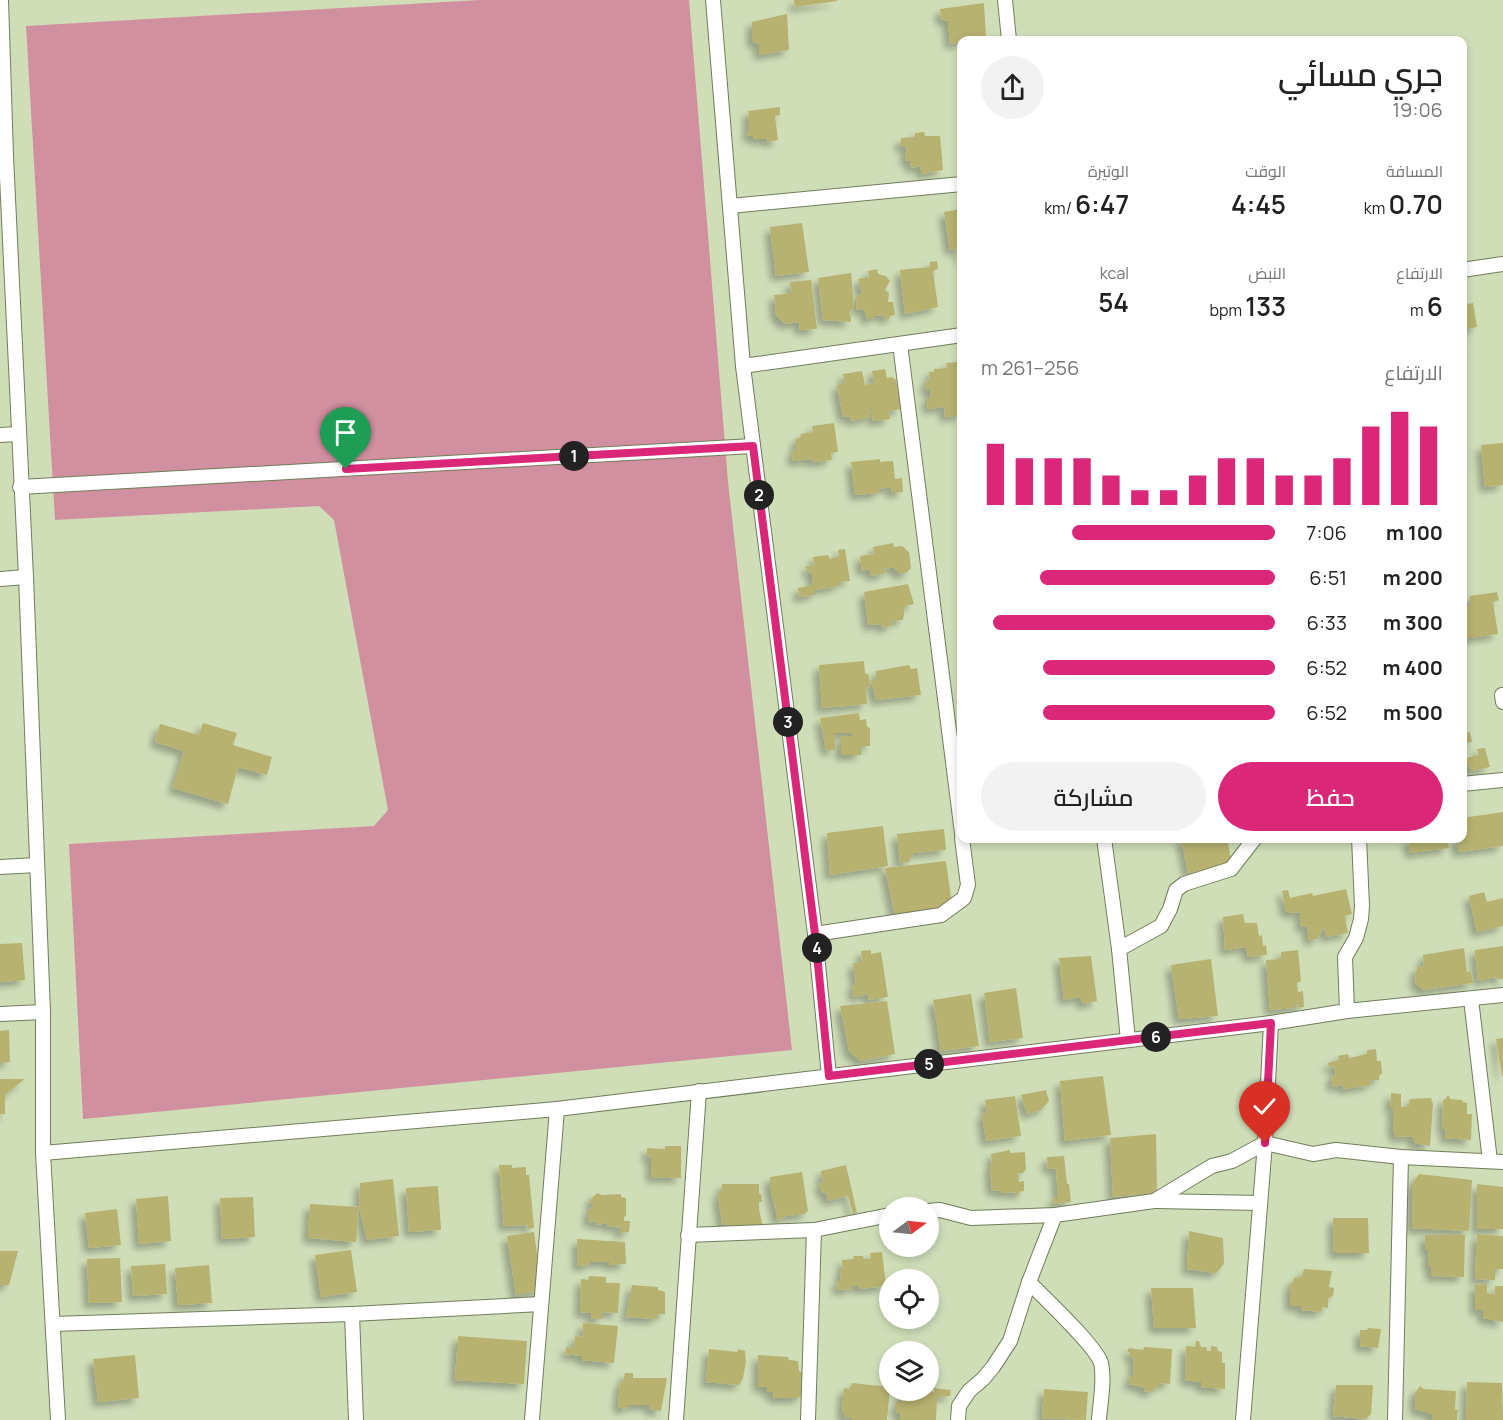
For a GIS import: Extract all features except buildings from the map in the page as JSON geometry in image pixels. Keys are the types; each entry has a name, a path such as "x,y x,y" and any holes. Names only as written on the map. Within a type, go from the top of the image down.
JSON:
{"street":[{"path":"2,0 6,293 18,434 26,578 43,1012 43,1154 58,1420"},
{"path":"713,0 743,366 815,934 829,1076"},
{"path":"1005,0 1009,36"},
{"path":"730,206 957,184"},
{"path":"1467,269 1503,264"},
{"path":"743,366 957,336"},
{"path":"900,344 957,794"},
{"path":"0,435 18,434"},
{"path":"20,487 753,446"},
{"path":"0,579 26,578"},
{"path":"1467,784 1503,780"},
{"path":"815,934 941,915 964,898 968,885 963,843"},
{"path":"1105,843 1128,1040"},
{"path":"1119,949 1161,926 1176,890 1185,884 1231,869 1251,843"},
{"path":"1347,1011 1345,957 1356,938 1361,920 1359,843"},
{"path":"0,867 37,865"},
{"path":"43,1154 557,1108 1271,1023 1347,1011 1503,995"},
{"path":"1154,1201 1212,1166 1232,1161 1265,1143 1313,1154 1336,1150 1401,1157 1496,1162 1471,999"},
{"path":"0,1014 43,1012"},
{"path":"1243,1420 1265,1143 1271,1023"},
{"path":"676,1420 699,1091"},
{"path":"532,1420 557,1108"},
{"path":"1395,1420 1401,1157"},
{"path":"939,1210 971,1218 1055,1215 1154,1201 1260,1203"},
{"path":"958,1420 959,1406 969,1391 993,1367 1010,1341 1029,1282 1055,1215"},
{"path":"688,1235 814,1230 879,1217"},
{"path":"808,1420 814,1230"},
{"path":"1029,1282 1092,1348 1101,1362 1100,1420"},
{"path":"53,1324 352,1314 541,1304"},
{"path":"352,1314 356,1420"}],"shaded area":[{"path":"480,0 689,0 728,482 792,1050 83,1119 69,844 374,826 388,810 334,520 319,506 55,520 26,26"}],"route":[{"path":"346,469 753,446 815,934 829,1076 1271,1023 1265,1143"}]}
